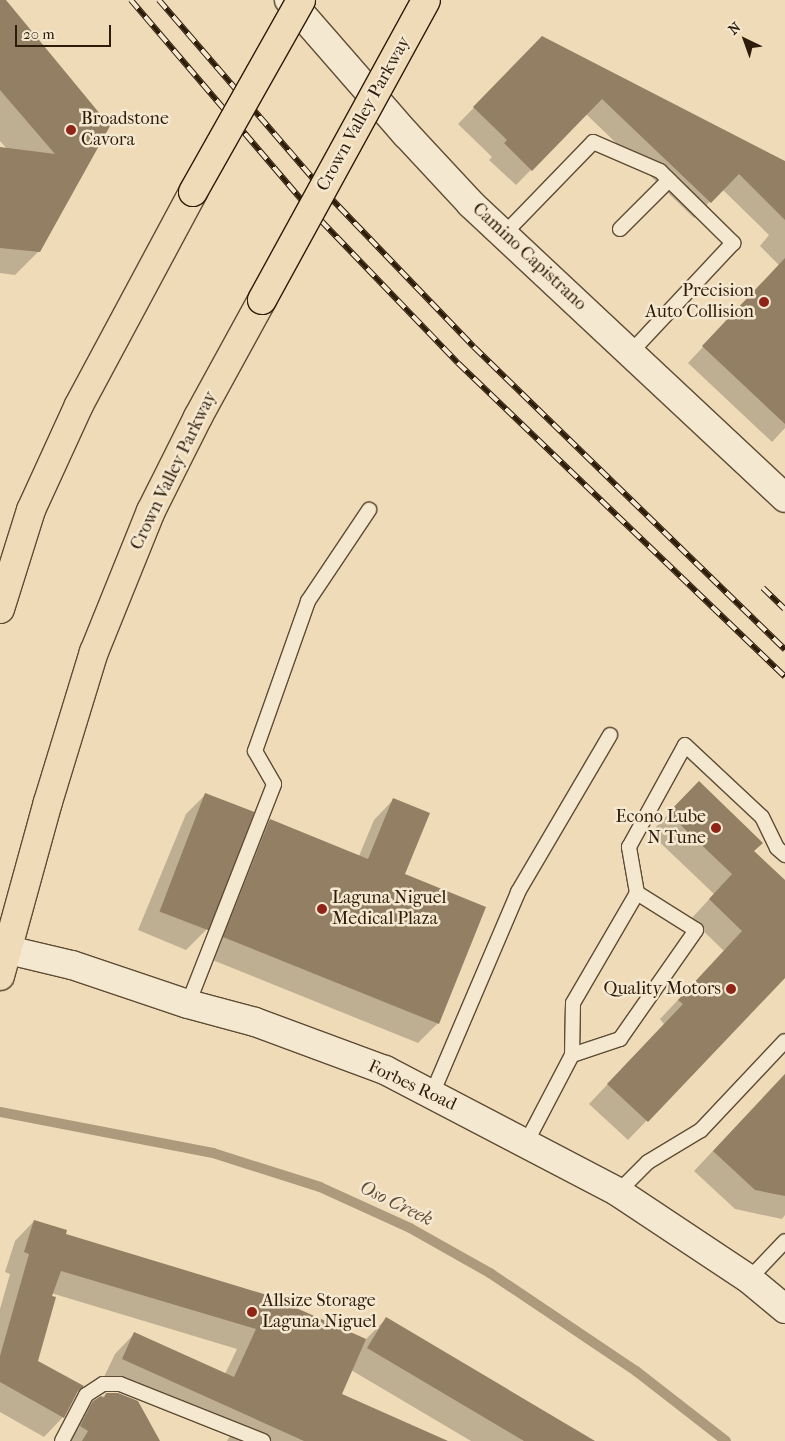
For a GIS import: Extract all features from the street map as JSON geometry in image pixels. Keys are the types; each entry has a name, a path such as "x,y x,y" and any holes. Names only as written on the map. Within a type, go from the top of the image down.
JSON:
{"main road":[{"path":"0,609 31,510 79,404 193,192 301,0"},
{"name":"Crown Valley Parkway","path":"0,976 3,948 94,652 151,511 198,417 427,0"}],"street":[{"name":"Camino Capistrano","path":"289,0 406,134 471,204 785,498"},
{"name":"Forbes Road","path":"3,948 72,965 188,1004 255,1022 385,1070 618,1192 749,1279 785,1309"}],"lane":[{"path":"504,234 593,142 660,172 669,180 733,243 630,353"},
{"path":"620,228 669,180"},
{"path":"188,1004 274,784 255,751 308,601 369,510"},
{"path":"432,1094 518,892 610,735"},
{"path":"526,1143 572,1054 573,1003 637,893 629,847 685,744 762,817 777,848 785,855"},
{"path":"572,1054 620,1039 696,930 637,893"},
{"path":"618,1192 648,1162 701,1130 785,1041"},
{"path":"749,1279 785,1241"},
{"path":"62,1441 86,1395 103,1384 120,1384 263,1441"}],"building":[{"name":"Broadstone Cavora","path":"0,0 6,0 110,126 40,252 0,248 0,147 55,154 0,90"},
{"path":"542,36 785,161 785,220 739,174 711,203 602,99 532,171 504,143 507,140 473,107"},
{"name":"Precision Auto Collision","path":"785,258 785,424 702,346"},
{"name":"Quality Motors","path":"699,781 763,843 754,851 785,880 785,978 648,1122 607,1084 683,1004 678,1000 742,931 709,899 732,874 668,813"},
{"path":"205,793 254,812 209,931 159,912"},
{"name":"Laguna Niguel Medical Plaza","path":"393,798 430,813 405,874 486,907 439,1024 223,937 270,819 368,859"},
{"path":"785,1074 785,1196 755,1190 713,1151"},
{"path":"34,1220 67,1230 66,1234 267,1295 366,1339 342,1394 448,1441 304,1441 122,1359 134,1332 234,1377 256,1329 61,1271 52,1296 56,1297 38,1361 84,1386 78,1391 64,1418 0,1382 0,1356 29,1254 24,1252"},
{"name":"Allsize Storage Laguna Niguel","path":"386,1317 595,1441 524,1441 367,1348"},
{"path":"106,1393 118,1393 138,1401 160,1441 82,1441 88,1431 80,1426 93,1401 101,1396 104,1398"}],"waterway":[{"name":"Oso Creek","path":"0,1112 213,1153 320,1187 410,1228 490,1273 636,1371 726,1441"}],"railway":[{"path":"131,0 306,205 458,363 785,677"},
{"path":"159,0 324,191 474,347 785,649"},
{"path":"763,588 785,609"}],"place":[{"name":"Broadstone Cavora","path":"71,130"},
{"name":"Precision Auto Collision","path":"764,302"},
{"name":"Econo Lube N Tune","path":"716,828"},
{"name":"Laguna Niguel Medical Plaza","path":"322,909"},
{"name":"Quality Motors","path":"731,989"},
{"name":"Allsize Storage Laguna Niguel","path":"252,1312"}]}
